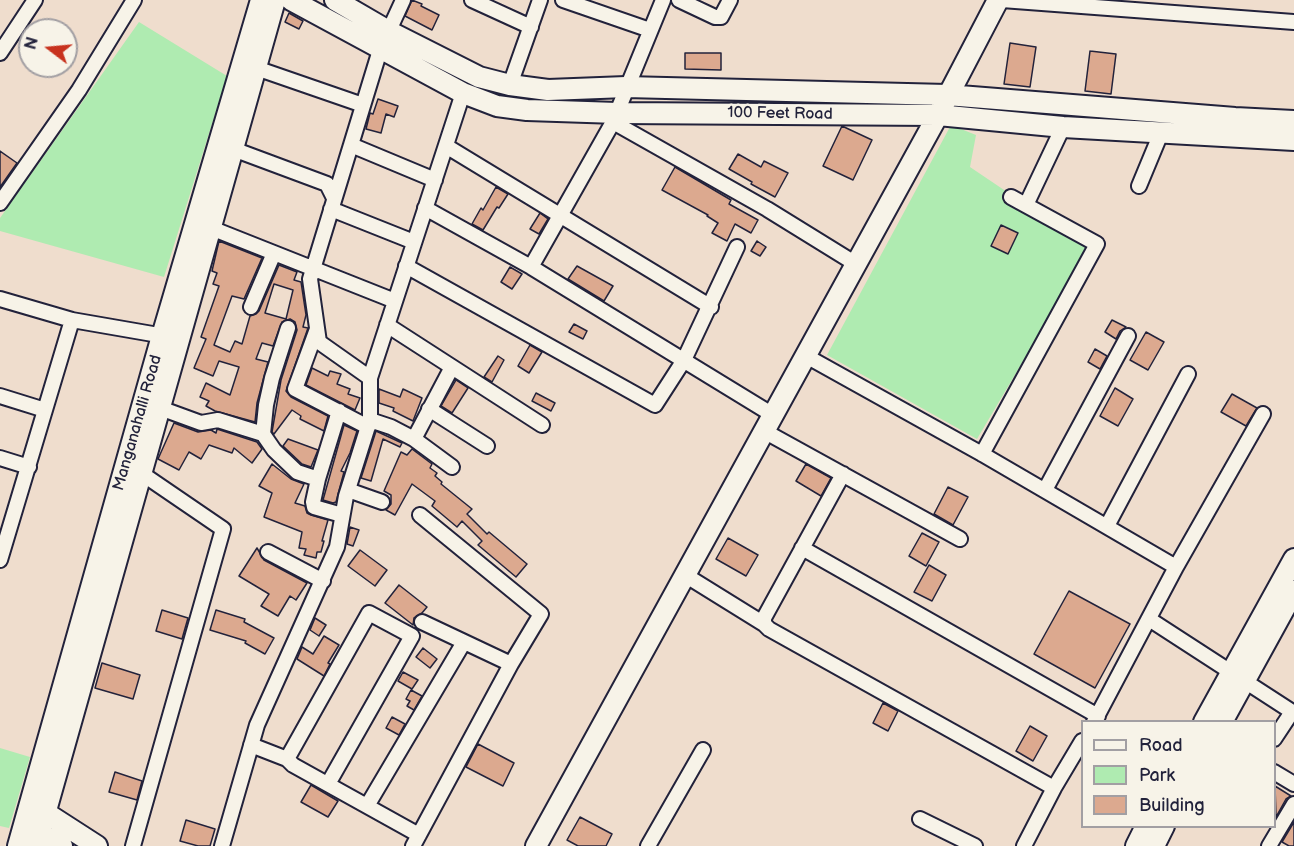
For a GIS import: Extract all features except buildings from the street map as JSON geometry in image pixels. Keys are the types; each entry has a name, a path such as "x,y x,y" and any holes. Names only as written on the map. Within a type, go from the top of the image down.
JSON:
{"street":[{"path":"2,44 36,0"},
{"path":"0,203 79,90 134,0"},
{"name":"Manganahalli Road","path":"18,846 33,835 38,807 171,338 261,0"},
{"name":"Manganahalli Road","path":"38,807 141,473 159,408 171,338 211,228 275,0"},
{"name":"100 Feet Road","path":"291,0 463,93 497,106 615,117 938,115 1063,127 1294,140"},
{"name":"100 Feet Road","path":"335,0 390,32 479,77 510,85 548,90 626,87 947,95 1294,121"},
{"path":"370,378 319,342 310,279 381,50 403,0"},
{"path":"472,0 531,27"},
{"path":"510,85 540,0"},
{"path":"563,0 650,30"},
{"path":"531,267 615,117 663,0"},
{"path":"679,0 715,17 722,17 730,0"},
{"path":"536,846 1000,0 1294,22"},
{"path":"256,68 363,105"},
{"path":"222,846 257,725 337,547 348,490 369,424 370,378 463,93"},
{"path":"615,117 856,264"},
{"path":"1026,205 1063,127"},
{"path":"1139,186 1161,133"},
{"path":"351,145 435,180"},
{"path":"446,146 711,307"},
{"path":"234,149 327,184 333,203 414,242"},
{"path":"982,454 1097,244 1011,197"},
{"path":"425,208 531,267 684,360 843,474 960,539"},
{"path":"211,228 395,301"},
{"path":"406,266 655,405 684,360 711,307 737,247"},
{"path":"251,307 274,253"},
{"path":"0,299 72,320 171,338"},
{"path":"0,560 72,320"},
{"path":"387,325 542,425"},
{"path":"263,434 270,387 288,328"},
{"path":"317,329 295,388 369,424 391,427 414,439 452,467"},
{"path":"1045,490 1128,336"},
{"path":"806,356 982,454 1176,567"},
{"path":"414,439 452,367"},
{"path":"1107,526 1188,374"},
{"path":"0,396 45,410"},
{"path":"159,408 201,423 218,420 263,434 274,450 297,472 318,479"},
{"path":"429,410 487,446"},
{"path":"339,411 313,502 314,507 342,515"},
{"path":"802,548 1096,719 1176,567 1263,414"},
{"path":"0,458 29,467"},
{"path":"132,846 223,529 141,473"},
{"path":"764,624 764,618 843,474"},
{"path":"348,490 382,502"},
{"path":"251,745 287,759 293,765 367,806 416,841 511,664 541,614 420,515"},
{"path":"268,552 323,581"},
{"path":"1223,720 1238,676 1294,559"},
{"path":"685,575 779,635 1054,788"},
{"path":"1205,720 1238,676 1294,591"},
{"path":"287,759 369,613 412,636 328,784"},
{"path":"1149,619 1293,713 1276,738"},
{"path":"422,622 511,664"},
{"path":"367,806 464,642"},
{"path":"1024,846 1054,788 1081,744"},
{"path":"648,846 704,750"},
{"path":"1276,773 1294,784"},
{"path":"1269,846 1294,804"},
{"path":"38,807 97,846"},
{"path":"920,819 975,846"},
{"path":"1136,846 1145,828"},
{"path":"1154,846 1163,828"},
{"path":"33,835 62,846"}],"green space":[{"path":"139,22 227,76 164,277 0,231 0,218"},
{"path":"951,125 976,135 970,167 1090,248 977,439 827,355"},
{"path":"0,748 30,757 9,828 0,826"}]}
